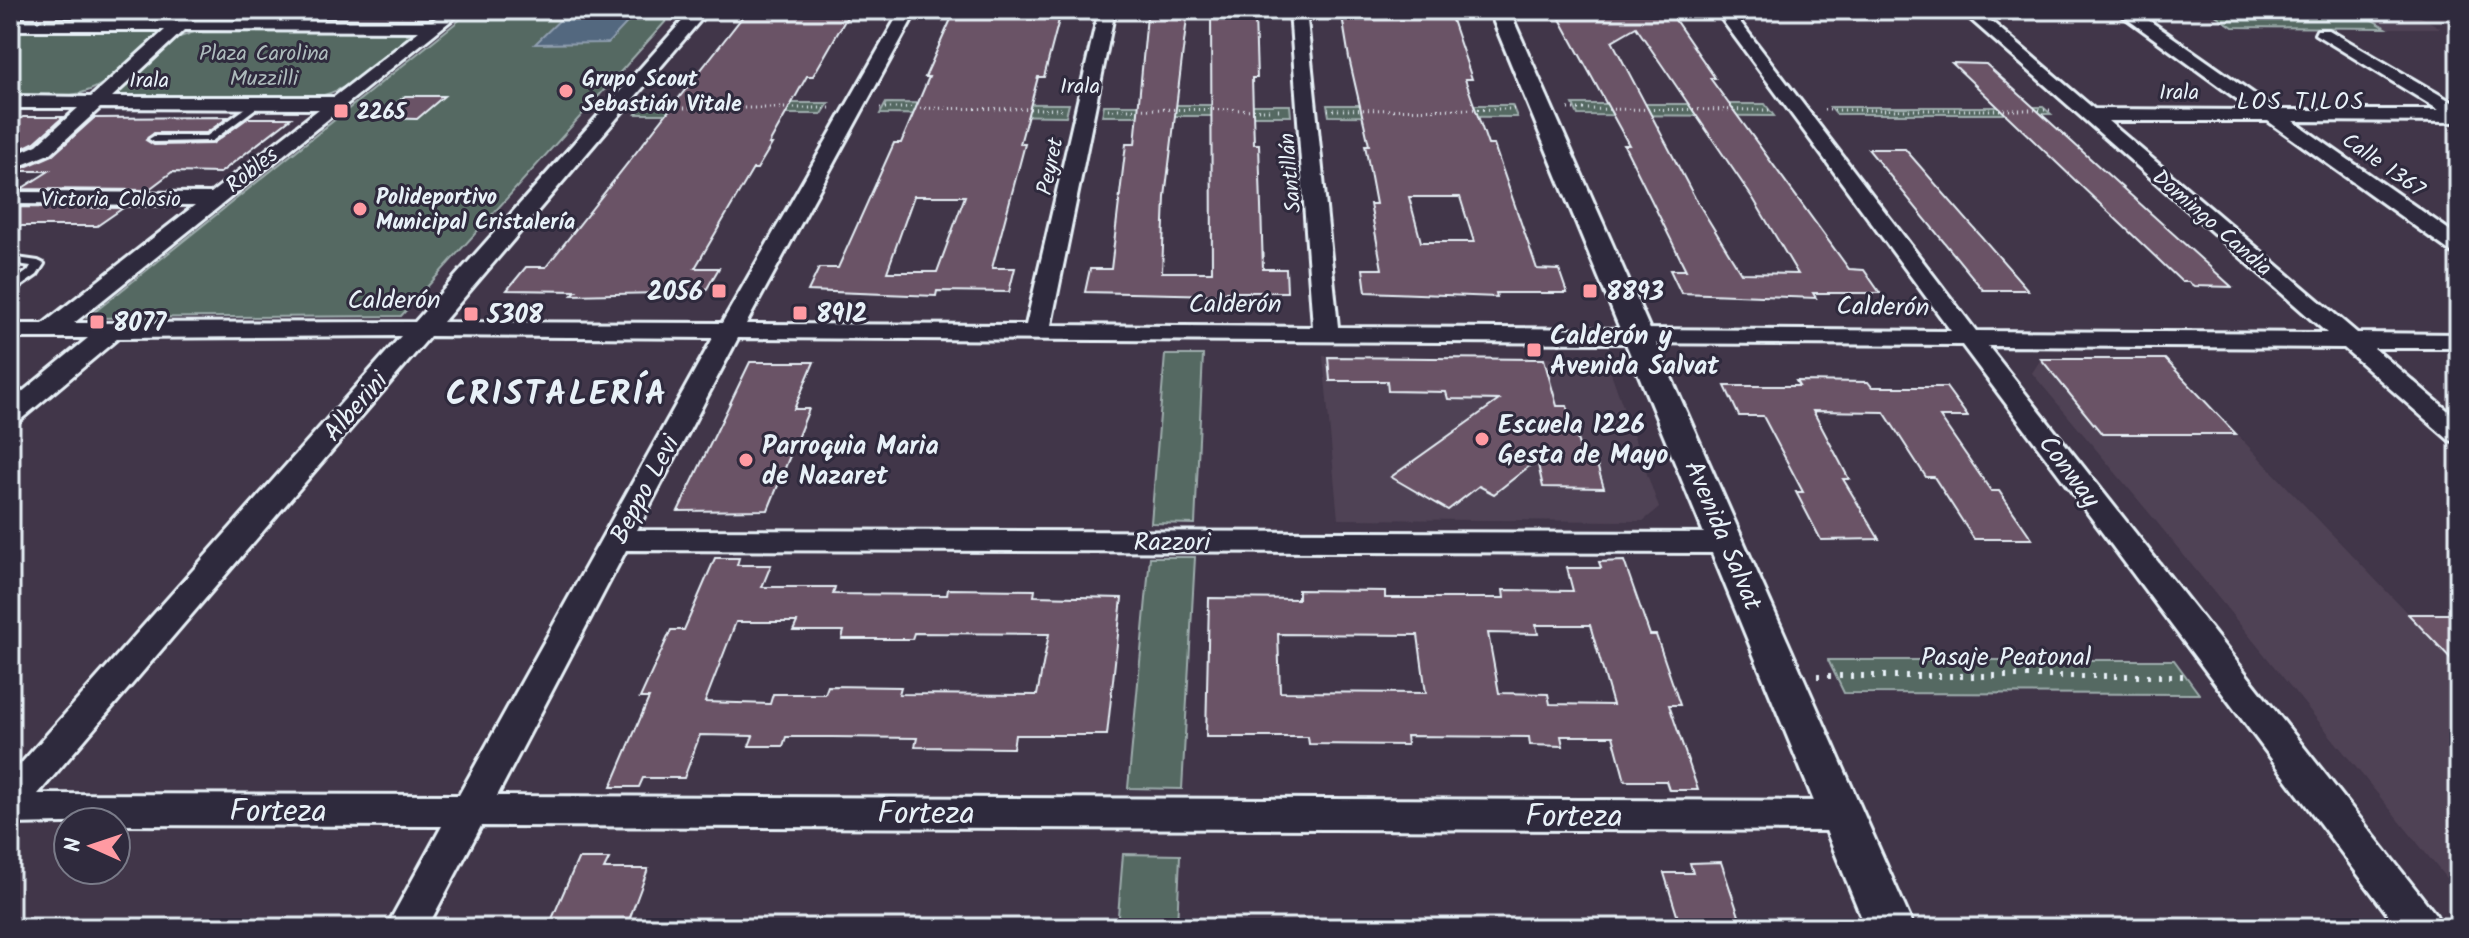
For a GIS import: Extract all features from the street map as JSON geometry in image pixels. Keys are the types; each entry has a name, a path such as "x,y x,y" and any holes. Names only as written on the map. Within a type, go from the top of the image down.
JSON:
{"street":[{"path":"10,164 44,149 197,10"},
{"name":"Robles","path":"49,331 456,10"},
{"name":"Alberini","path":"10,801 701,10"},
{"name":"Beppo Levi","path":"406,928 730,330 909,10"},
{"name":"Peyret","path":"1037,332 1107,10"},
{"name":"Santillán","path":"1298,10 1326,333"},
{"name":"Avenida Salvat","path":"1499,10 1544,109 1890,928"},
{"name":"Conway","path":"1723,10 1968,337 2422,928"},
{"name":"Domingo Candia","path":"1968,10 2459,434"},
{"name":"Calle 1367","path":"2123,10 2459,247"},
{"path":"10,25 435,26"},
{"path":"2323,34 2459,115"},
{"name":"Irala","path":"10,102 336,103"},
{"name":"Irala","path":"2090,115 2459,115"},
{"name":"Victoria Colosio","path":"10,198 213,199"},
{"name":"Calderón","path":"10,331 730,330 2459,341"},
{"path":"10,415 111,331"},
{"name":"Razzori","path":"617,540 1727,543"},
{"name":"Forteza","path":"10,809 1843,816"}],"lane":[{"path":"154,139 209,139 257,103"},
{"path":"10,260 38,264 33,273 10,290"}],"path":[{"name":"Irala","path":"615,108 1544,109"},
{"name":"Pasaje Peatonal","path":"1784,676 2228,676"}],"shaded area":[{"path":"2355,10 2408,10 2441,28 2386,28"},
{"name":"Escuela 1226 Gesta de Mayo","path":"1323,356 1590,358 1610,370 1659,508 1643,521 1338,519"},
{"path":"2041,359 2165,359 2408,614 2459,614 2459,894 2032,373"}],"green space":[{"name":"Polideportivo Municipal Cristalería","path":"472,10 676,10 401,316 87,318"},
{"path":"2208,10 2355,10 2386,28 2233,27"},
{"path":"10,29 149,29 160,34 122,69 94,88 62,97 10,98"},
{"name":"Plaza Carolina Muzzilli","path":"203,29 400,30 411,36 350,84 306,99 125,99 117,96 118,91 174,39"},
{"path":"645,103 829,103 822,114 636,114"},
{"path":"886,103 1069,104 1066,116 880,114"},
{"path":"1573,104 1765,104 1774,116 1578,115"},
{"path":"1104,105 1290,105 1291,116 1102,116"},
{"path":"1327,105 1512,105 1517,117 1329,116"},
{"path":"1830,107 2043,107 2051,114 1836,114"},
{"path":"1165,355 1203,355 1195,524 1151,523"},
{"path":"1150,557 1195,557 1182,789 1128,788"},
{"path":"1828,660 2174,660 2199,694 1844,693"},
{"path":"1123,854 1180,855 1177,928 1117,928"}],"water":[{"path":"570,10 639,10 608,43 535,44"}],"building":[{"path":"748,10 851,10 813,76 807,76 769,144 772,144 757,169 753,169 695,268 719,268 705,292 572,295 576,291 507,290 526,267 546,267"},
{"path":"960,10 1059,10 1044,77 1038,77 1020,144 1025,144 992,268 1015,268 1009,292 937,291 936,296 808,291 819,268 838,268 894,143 901,143 929,77 925,77 952,17 957,16","holes":["914,196 965,196 937,272 887,272"]},
{"path":"1154,10 1188,10 1165,197 1162,272 1212,272 1211,10 1251,10 1251,16 1255,16 1257,78 1252,78 1254,144 1259,144 1263,269 1286,269 1287,292 1220,292 1220,295 1085,292 1090,269 1111,269 1126,144 1135,144 1147,16 1154,16"},
{"path":"1345,10 1445,10 1447,17 1451,17 1472,79 1465,79 1488,145 1494,145 1537,269 1559,270 1567,293 1496,293 1497,297 1366,292 1363,269 1382,269 1370,204 1376,204 1365,145 1369,145 1349,58 1342,16 1346,16","holes":["1409,197 1460,197 1474,242 1421,242"]},
{"path":"1560,10 1664,10 1673,17 1715,78 1710,78 1849,269 1864,270 1880,293 1813,293 1816,298 1681,293 1670,270 1686,270 1624,145 1629,145 1559,17 1564,17","holes":["1636,27 1754,200 1798,274 1741,273 1695,198 1612,41"]},
{"path":"1952,63 1986,64 2232,287 2194,286 2182,282"},
{"path":"405,96 444,96 417,119 378,118"},
{"path":"23,117 63,117 35,142 10,154 10,125"},
{"path":"229,117 206,133 154,133 146,140 154,145 212,144 248,118 291,118 220,173 172,172 148,190 21,189 49,171 16,171 53,155 94,118"},
{"path":"1868,149 1905,149 2028,290 1983,290"},
{"path":"10,207 123,208 97,226 10,226"},
{"path":"1328,357 1544,359 1557,406 1567,406 1585,465 1597,465 1604,488 1543,487 1537,460 1494,494 1479,486 1448,510 1391,477 1499,400 1448,399 1446,392 1388,391 1387,381 1330,381"},
{"path":"2041,359 2165,359 2236,434 2102,434"},
{"name":"Parroquia Maria de Nazaret","path":"750,362 814,362 794,409 809,409 768,510 678,511"},
{"path":"1796,381 1868,382 1872,387 1946,387 1968,417 1940,417 1991,491 1999,491 2032,539 1974,539 1934,477 1926,477 1884,412 1813,411 1849,479 1843,479 1879,539 1821,540 1796,492 1803,492 1763,416 1739,416 1725,386 1799,386"},
{"path":"715,558 739,558 737,565 771,565 762,587 835,587 833,594 947,595 948,589 1035,590 1034,596 1122,598 1107,735 1015,735 1013,748 915,747 917,738 832,737 786,737 783,746 749,746 753,736 700,735 684,778 643,778 639,787 611,787 649,698 640,698 671,630 684,630","holes":["736,622 797,622 793,631 844,631 842,639 912,639 914,633 1049,634 1037,695 899,694 901,687 828,686 825,694 773,694 770,704 705,702"]},
{"path":"1624,561 1650,635 1656,635 1680,705 1669,705 1698,790 1669,790 1666,781 1625,781 1613,736 1561,736 1563,746 1530,745 1529,737 1406,736 1407,745 1309,744 1308,737 1206,737 1209,598 1298,599 1298,590 1385,591 1385,598 1504,598 1503,590 1573,591 1567,568 1601,568 1599,562","holes":["1536,625 1590,625 1613,705 1550,704 1548,694 1499,693 1488,633 1538,634","1278,634 1418,635 1426,693 1280,692"]},
{"path":"2408,614 2459,614 2459,667"},
{"path":"578,859 609,859 604,869 648,869 626,928 548,928"},
{"path":"1721,862 1743,928 1681,928 1664,873 1693,873 1690,863"}],"place":[{"name":"Grupo Scout Sebastián Vitale","path":"566,91"},
{"name":"2265","path":"341,111"},
{"name":"Polideportivo Municipal Cristalería","path":"360,209"},
{"name":"2056","path":"719,291"},
{"name":"8893","path":"1590,291"},
{"name":"8912","path":"800,313"},
{"name":"5308","path":"471,314"},
{"name":"8077","path":"97,322"},
{"name":"Calderón y Avenida Salvat","path":"1534,350"},
{"name":"Escuela 1226 Gesta de Mayo","path":"1482,439"},
{"name":"Parroquia Maria de Nazaret","path":"746,460"}],"district":[{"name":"LOS TILOS","path":"2301,101"},
{"name":"CRISTALERÍA","path":"557,392"}]}
